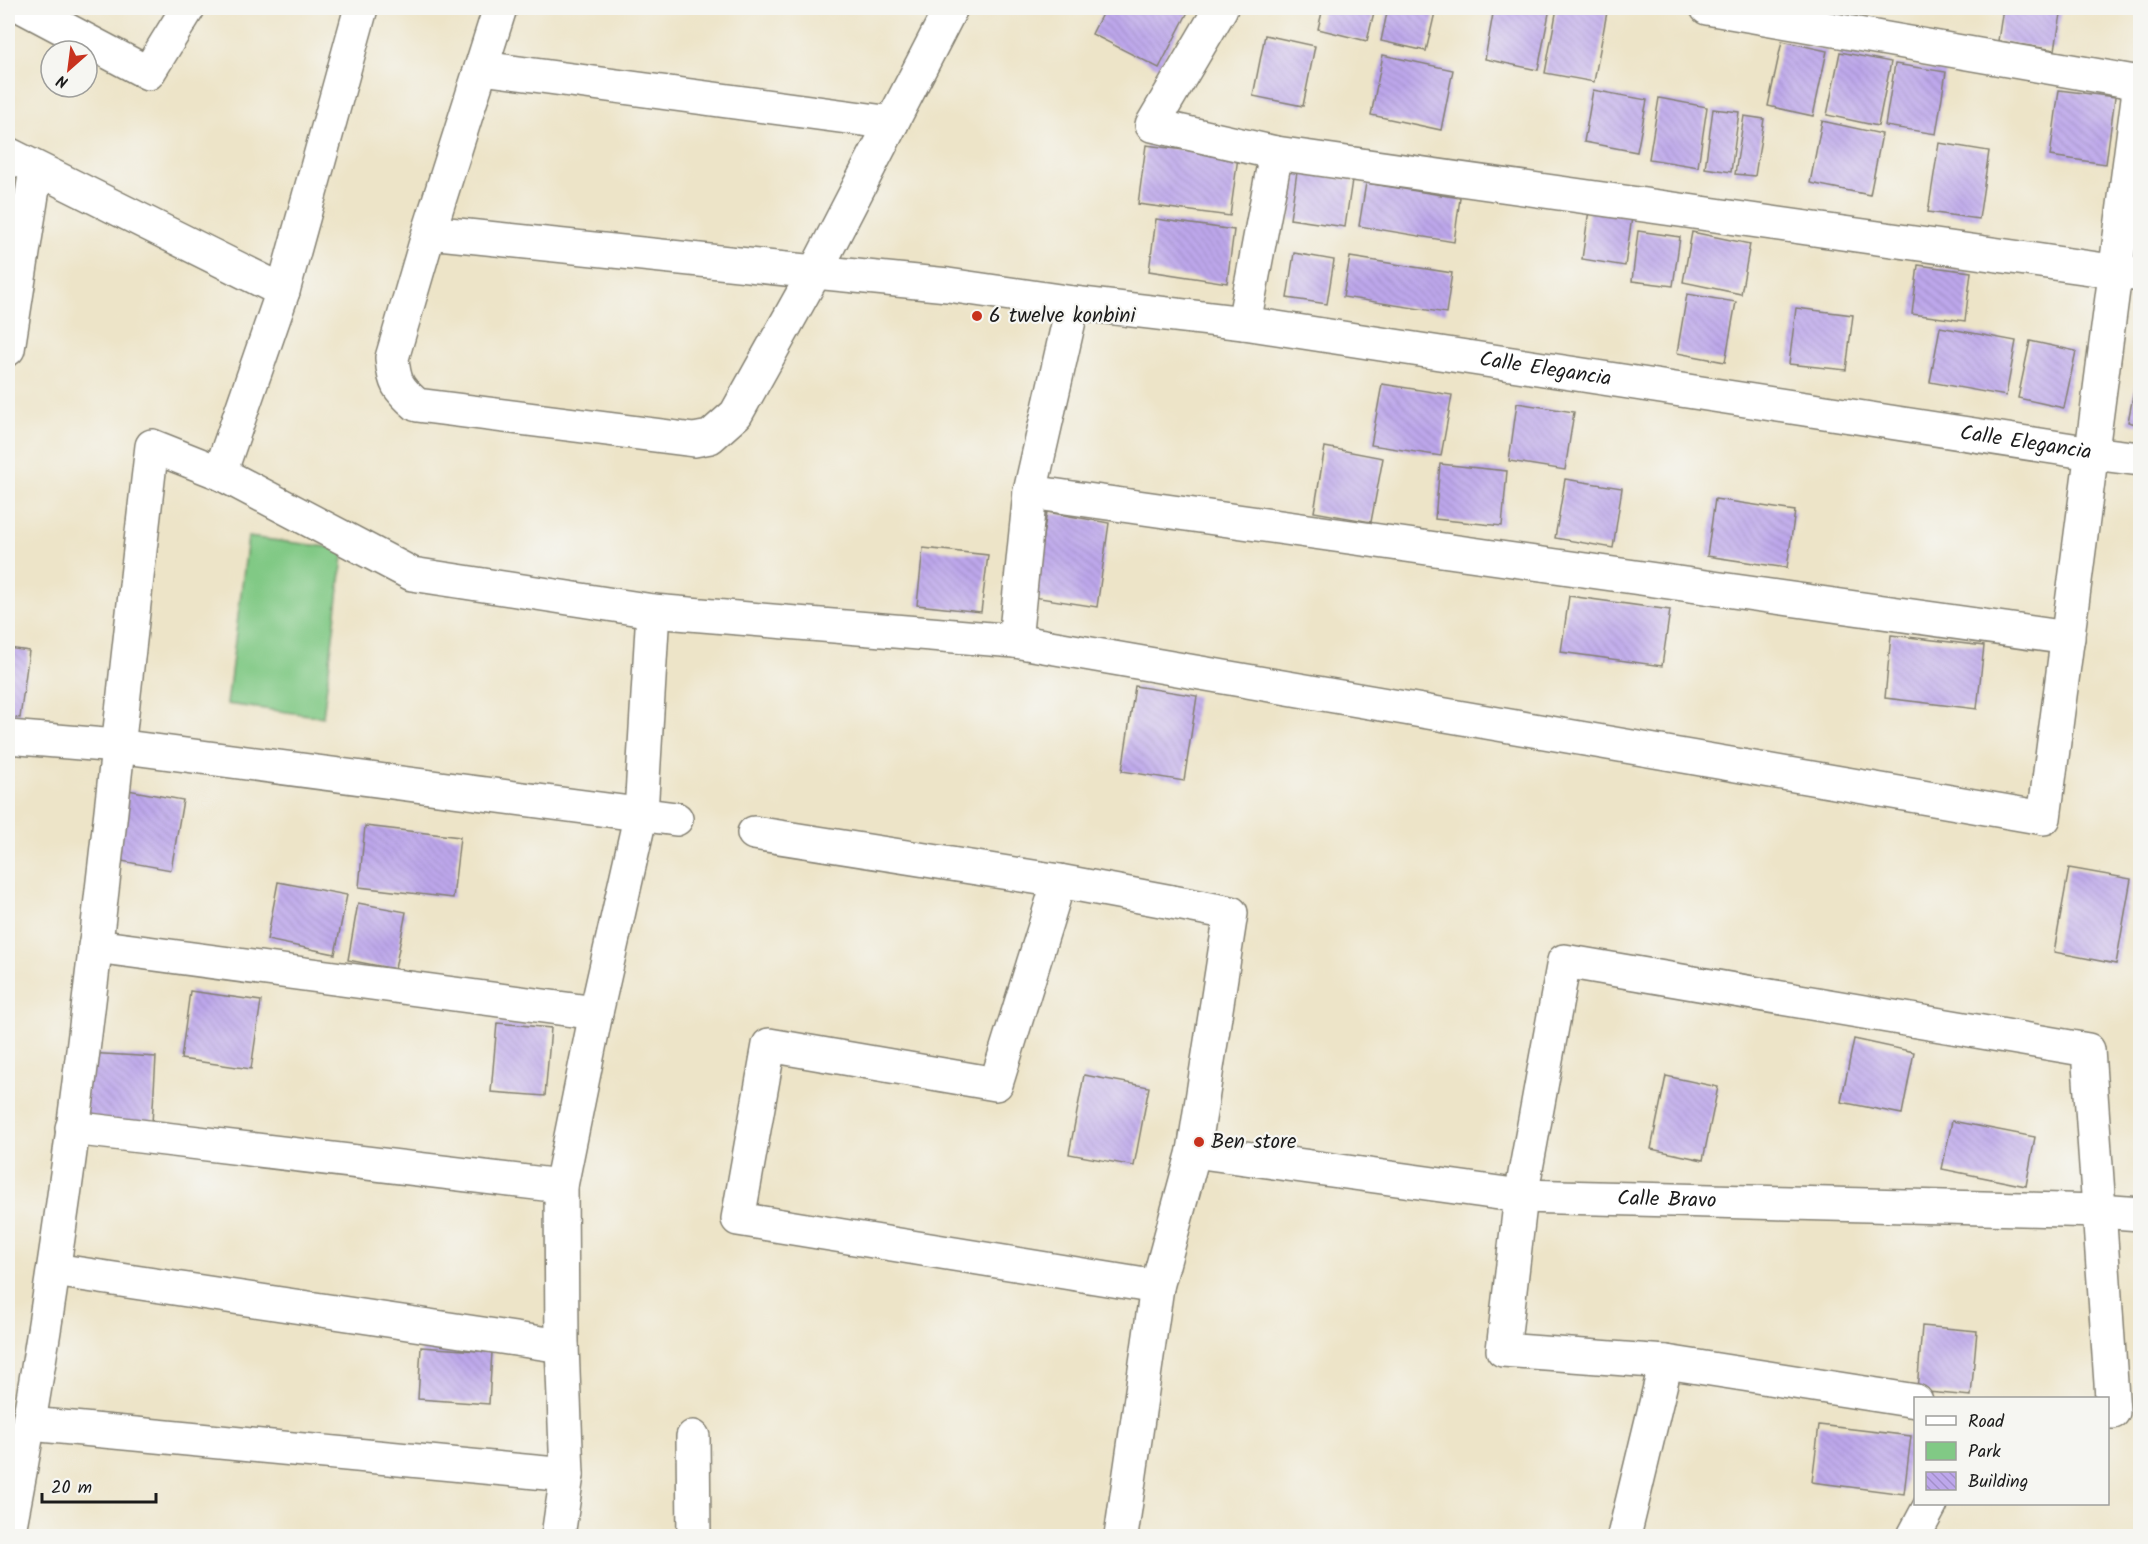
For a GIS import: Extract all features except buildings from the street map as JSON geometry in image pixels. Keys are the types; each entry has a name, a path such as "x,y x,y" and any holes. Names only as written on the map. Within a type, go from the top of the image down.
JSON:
{"street":[{"path":"25,8 148,73 188,8"},
{"path":"500,8 392,358 393,377 401,392 417,405 694,440 710,437 736,414 815,272 951,8"},
{"path":"1221,8 1152,125 1276,153 2128,273"},
{"path":"8,1536 30,1424 54,1270 95,946 152,446 220,473 412,574 653,611 1015,641 2044,818 2092,453 2128,273 2140,83 1707,8"},
{"path":"220,473 283,291 358,9"},
{"path":"482,68 892,123"},
{"path":"1244,323 1276,153"},
{"path":"8,154 283,291"},
{"path":"8,349 36,169"},
{"name":"Calle Elegancia","path":"429,232 948,285 1073,303 1244,323 2140,459"},
{"path":"1015,641 1030,492 1073,303"},
{"path":"1030,492 2068,638"},
{"path":"558,1536 567,1475 562,1346 561,1186 596,1012 641,813 653,611"},
{"path":"8,737 117,746 676,819"},
{"path":"754,833 1059,881 1231,913 1194,1151 1157,1287 1121,1536"},
{"path":"1059,881 996,1084 769,1045 738,1219 1157,1287"},
{"path":"95,946 596,1012"},
{"path":"1914,1401 1666,1362 1503,1350 1521,1196 1564,961 2088,1050 2113,1412 2109,1412"},
{"path":"72,1128 561,1186"},
{"name":"Calle Bravo","path":"1194,1151 1521,1196 2100,1211 2140,1214"},
{"path":"54,1270 562,1346"},
{"path":"1624,1536 1666,1362"},
{"path":"30,1424 567,1475"},
{"path":"693,1437 694,1536"},
{"path":"1914,1536 1930,1505"}],"green space":[{"path":"248,537 344,549 323,717 227,704"}],"place":[{"name":"6 twelve konbini","path":"977,316"},
{"name":"Ben store","path":"1199,1142"}]}
